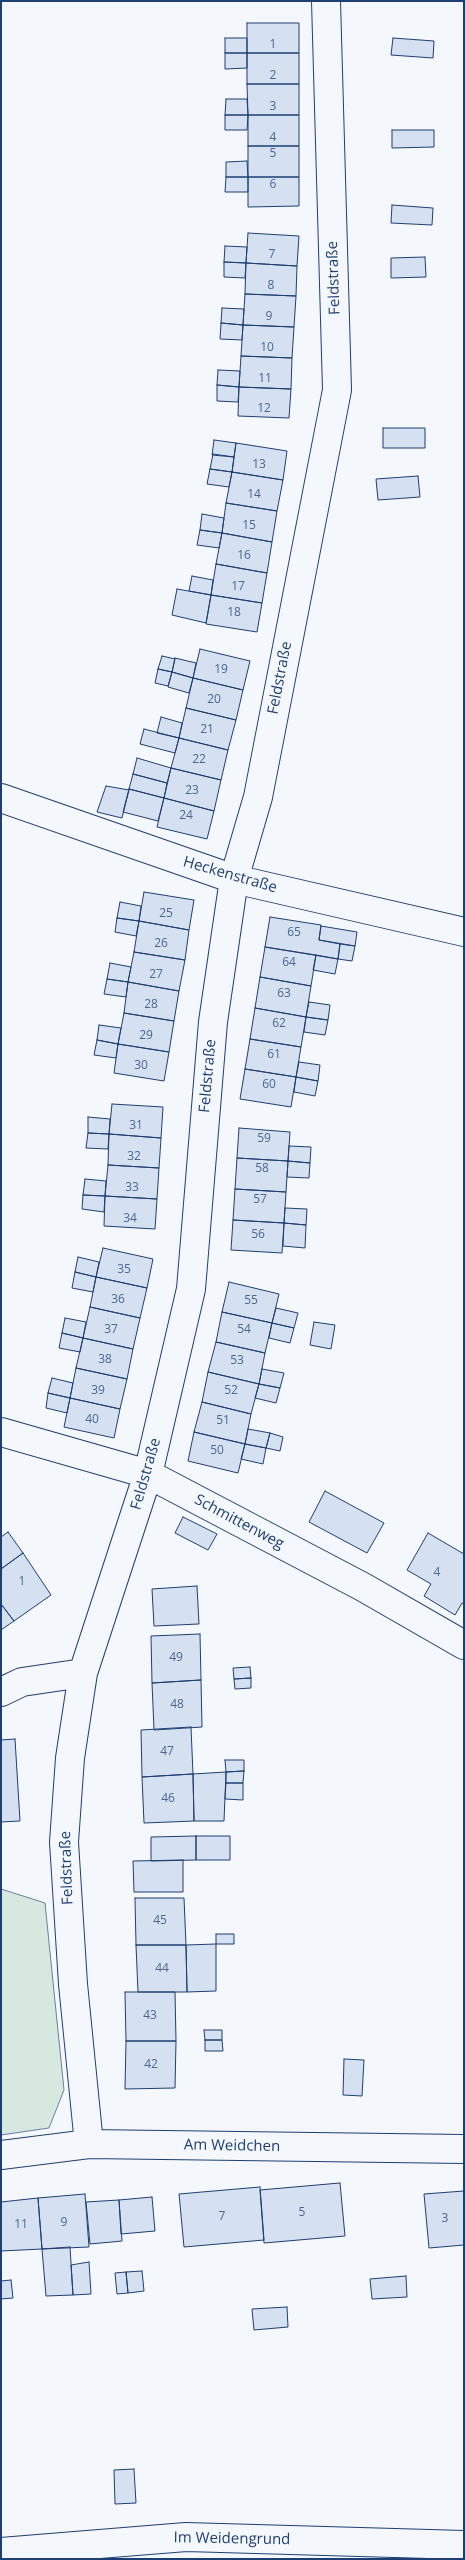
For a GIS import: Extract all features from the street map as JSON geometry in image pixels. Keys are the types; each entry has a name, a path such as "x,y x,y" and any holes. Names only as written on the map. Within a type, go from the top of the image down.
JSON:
{"street":[{"name":"Feldstraße","path":"89,2144 73,1984 64,1842 70,1758 83,1673 148,1474 191,1289 213,1022 234,880 258,797 278,682 337,390 326,1"},
{"name":"Heckenstraße","path":"1,798 234,880 464,932"},
{"name":"Schmittenweg","path":"1,1432 148,1474 354,1583 464,1645"},
{"path":"1,1692 22,1682 83,1673"},
{"name":"Am Weidchen","path":"1,2155 89,2144 464,2149"},
{"name":"Im Weidengrund","path":"1,2552 186,2537 464,2545"}],"shaded area":[{"path":"1,1889 45,1903 64,2090 49,2128 1,2135"}],"building":[{"path":"247,23 299,23 299,53 247,53"},
{"path":"225,38 247,38 247,53 225,53"},
{"path":"393,38 434,41 433,58 391,55"},
{"path":"225,53 247,53 247,68 225,69"},
{"path":"247,53 299,53 299,84 247,84"},
{"path":"247,84 299,84 299,115 248,115"},
{"path":"226,99 247,99 248,115 225,115"},
{"path":"225,115 248,115 247,130 225,130"},
{"path":"248,115 299,115 299,146 248,146"},
{"path":"392,130 434,130 434,147 392,148"},
{"path":"248,146 299,146 299,177 248,177"},
{"path":"247,161 248,177 226,177 226,162"},
{"path":"226,177 248,177 248,192 225,192"},
{"path":"248,177 299,177 299,206 248,207"},
{"path":"392,205 433,208 432,225 391,223"},
{"path":"248,233 299,236 297,266 246,263"},
{"path":"225,246 247,247 246,263 224,262"},
{"path":"425,257 426,277 391,278 391,258"},
{"path":"224,262 246,263 245,278 224,277"},
{"path":"246,263 297,266 296,296 245,294"},
{"path":"245,294 296,296 294,327 243,325"},
{"path":"222,308 244,309 243,325 221,323"},
{"path":"221,323 243,325 242,340 220,339"},
{"path":"243,325 294,327 292,358 241,356"},
{"path":"241,356 292,358 291,389 239,387"},
{"path":"218,370 240,371 239,387 217,385"},
{"path":"217,385 239,387 238,402 217,401"},
{"path":"239,387 291,389 289,418 238,416"},
{"path":"383,428 425,428 425,448 383,448"},
{"path":"214,440 236,443 234,457 212,455"},
{"path":"236,443 287,451 283,480 232,472"},
{"path":"213,454 234,457 232,472 210,469"},
{"path":"210,469 232,472 229,487 207,484"},
{"path":"232,472 283,480 277,511 226,503"},
{"path":"418,476 420,497 378,500 376,479"},
{"path":"226,503 277,511 272,542 222,533"},
{"path":"202,514 224,518 222,533 200,530"},
{"path":"200,530 222,533 219,548 197,545"},
{"path":"222,533 272,542 267,573 216,564"},
{"path":"216,564 267,573 262,603 211,595"},
{"path":"192,576 213,580 211,595 189,591"},
{"path":"177,589 211,595 206,623 172,615"},
{"path":"211,595 262,603 257,632 206,624"},
{"path":"200,649 250,661 243,690 193,678"},
{"path":"162,656 175,659 172,672 158,669"},
{"path":"175,658 196,663 193,678 172,672"},
{"path":"158,669 172,672 168,686 155,683"},
{"path":"172,672 193,678 189,693 168,687"},
{"path":"193,678 243,690 236,720 186,708"},
{"path":"186,708 236,720 228,750 179,738"},
{"path":"161,717 182,723 179,738 157,733"},
{"path":"144,729 179,738 175,753 140,744"},
{"path":"179,738 228,750 221,780 171,768"},
{"path":"137,758 171,768 167,783 133,774"},
{"path":"171,768 221,780 214,811 164,798"},
{"path":"133,774 167,783 164,798 129,789"},
{"path":"106,786 129,790 122,818 97,812"},
{"path":"129,789 164,798 158,821 123,812"},
{"path":"164,798 214,811 207,839 157,827"},
{"path":"144,892 194,900 189,930 139,921"},
{"path":"120,902 141,906 139,921 117,918"},
{"path":"270,917 321,925 319,940 340,944 338,959 265,947"},
{"path":"117,918 139,921 136,936 115,932"},
{"path":"139,921 189,930 185,960 134,952"},
{"path":"321,926 357,932 355,946 319,940"},
{"path":"340,944 355,946 352,961 338,959"},
{"path":"265,947 316,955 311,986 260,977"},
{"path":"134,952 185,960 179,991 128,982"},
{"path":"316,955 338,959 335,974 313,970"},
{"path":"110,963 131,967 128,982 107,979"},
{"path":"260,977 311,986 306,1017 255,1008"},
{"path":"107,979 128,982 126,997 104,994"},
{"path":"128,982 179,991 174,1021 124,1013"},
{"path":"309,1002 330,1005 328,1020 306,1017"},
{"path":"255,1008 306,1017 301,1047 250,1039"},
{"path":"124,1013 174,1021 169,1052 118,1044"},
{"path":"306,1017 328,1020 325,1035 304,1032"},
{"path":"99,1025 121,1028 118,1044 97,1040"},
{"path":"250,1039 301,1047 296,1077 245,1069"},
{"path":"97,1040 118,1044 116,1058 94,1055"},
{"path":"118,1044 169,1052 164,1081 114,1073"},
{"path":"299,1062 320,1065 318,1081 296,1077"},
{"path":"245,1069 296,1077 291,1107 240,1099"},
{"path":"296,1077 318,1081 315,1096 294,1092"},
{"path":"112,1104 163,1107 161,1138 109,1134"},
{"path":"88,1117 110,1119 109,1134 88,1133"},
{"path":"239,1128 290,1132 288,1161 237,1158"},
{"path":"88,1133 109,1134 108,1149 86,1148"},
{"path":"109,1134 161,1138 159,1168 108,1165"},
{"path":"289,1146 311,1147 310,1163 288,1161"},
{"path":"237,1158 288,1161 286,1192 235,1189"},
{"path":"288,1161 310,1163 309,1178 287,1177"},
{"path":"108,1165 159,1168 157,1199 105,1196"},
{"path":"85,1179 106,1181 105,1196 83,1195"},
{"path":"235,1189 286,1192 284,1223 233,1220"},
{"path":"83,1195 105,1196 104,1212 82,1209"},
{"path":"105,1196 157,1199 155,1229 104,1226"},
{"path":"285,1208 307,1209 306,1225 284,1223"},
{"path":"233,1220 284,1223 282,1253 231,1250"},
{"path":"284,1223 306,1225 305,1248 283,1246"},
{"path":"103,1248 153,1259 147,1288 96,1277"},
{"path":"78,1257 99,1262 96,1277 75,1272"},
{"path":"75,1272 96,1277 93,1292 72,1288"},
{"path":"96,1277 147,1288 140,1318 90,1307"},
{"path":"229,1282 279,1294 272,1323 222,1312"},
{"path":"90,1307 140,1318 133,1349 83,1338"},
{"path":"276,1308 298,1313 294,1328 272,1323"},
{"path":"222,1312 272,1323 265,1353 216,1342"},
{"path":"65,1318 86,1322 83,1338 62,1333"},
{"path":"314,1322 335,1325 331,1349 310,1345"},
{"path":"272,1323 294,1328 290,1343 269,1338"},
{"path":"62,1333 83,1338 80,1352 59,1348"},
{"path":"83,1338 133,1349 127,1379 76,1368"},
{"path":"216,1342 265,1353 259,1384 208,1372"},
{"path":"76,1368 127,1379 120,1409 70,1398"},
{"path":"262,1369 284,1373 280,1388 259,1384"},
{"path":"208,1372 259,1384 251,1414 202,1402"},
{"path":"52,1378 73,1383 70,1398 48,1393"},
{"path":"259,1384 280,1388 276,1403 255,1398"},
{"path":"48,1393 70,1398 67,1413 46,1408"},
{"path":"70,1398 120,1409 114,1438 64,1427"},
{"path":"202,1402 251,1414 245,1444 194,1432"},
{"path":"248,1429 270,1433 266,1448 245,1444"},
{"path":"194,1432 245,1444 238,1473 188,1461"},
{"path":"270,1433 283,1437 280,1451 266,1448"},
{"path":"245,1444 266,1448 263,1464 241,1459"},
{"path":"325,1491 384,1523 367,1553 309,1522"},
{"path":"183,1517 217,1534 208,1550 175,1533"},
{"path":"8,1532 23,1553 1,1569 1,1537"},
{"path":"428,1533 464,1554 464,1604 462,1603 455,1615 424,1596 431,1584 407,1570"},
{"path":"23,1553 51,1595 14,1621 1,1604 1,1569"},
{"path":"197,1586 199,1624 154,1626 152,1589"},
{"path":"1,1604 14,1621 1,1630"},
{"path":"200,1634 201,1680 152,1683 151,1636"},
{"path":"250,1667 251,1678 234,1679 233,1668"},
{"path":"251,1678 251,1688 235,1689 234,1679"},
{"path":"201,1680 202,1727 154,1730 152,1683"},
{"path":"191,1727 193,1774 142,1777 141,1730"},
{"path":"15,1739 20,1821 1,1822 1,1740"},
{"path":"225,1760 244,1760 244,1771 226,1772"},
{"path":"244,1771 243,1783 226,1783 226,1772"},
{"path":"226,1772 224,1821 194,1821 193,1774"},
{"path":"193,1774 194,1821 144,1823 142,1777"},
{"path":"226,1783 243,1783 243,1800 225,1799"},
{"path":"196,1836 230,1836 230,1860 196,1860"},
{"path":"196,1836 196,1860 151,1861 151,1837"},
{"path":"183,1860 183,1892 134,1892 133,1861"},
{"path":"135,1898 184,1898 186,1945 136,1945"},
{"path":"216,1934 234,1934 234,1944 216,1944"},
{"path":"216,1944 216,1991 187,1992 186,1945"},
{"path":"136,1945 186,1945 187,1992 138,1992"},
{"path":"125,1992 175,1992 176,2041 126,2041"},
{"path":"204,2030 222,2030 222,2040 205,2040"},
{"path":"205,2040 222,2040 223,2051 205,2051"},
{"path":"126,2041 176,2041 175,2088 125,2089"},
{"path":"344,2059 364,2060 362,2096 343,2095"},
{"path":"340,2183 345,2236 264,2243 260,2190"},
{"path":"260,2187 264,2240 184,2247 179,2194"},
{"path":"464,2191 464,2245 429,2248 424,2194"},
{"path":"85,2194 89,2247 42,2249 38,2198"},
{"path":"152,2197 155,2231 121,2234 119,2200"},
{"path":"38,2198 42,2249 1,2251 1,2202"},
{"path":"119,2200 122,2241 90,2244 86,2202"},
{"path":"70,2247 73,2295 46,2296 42,2249"},
{"path":"89,2262 91,2294 73,2295 71,2265"},
{"path":"142,2271 144,2291 128,2293 126,2272"},
{"path":"126,2272 128,2293 117,2294 115,2273"},
{"path":"406,2276 407,2297 372,2299 370,2279"},
{"path":"11,2280 13,2298 1,2299 1,2281"},
{"path":"287,2307 288,2327 254,2330 252,2309"},
{"path":"134,2469 136,2503 115,2504 114,2470"}]}
